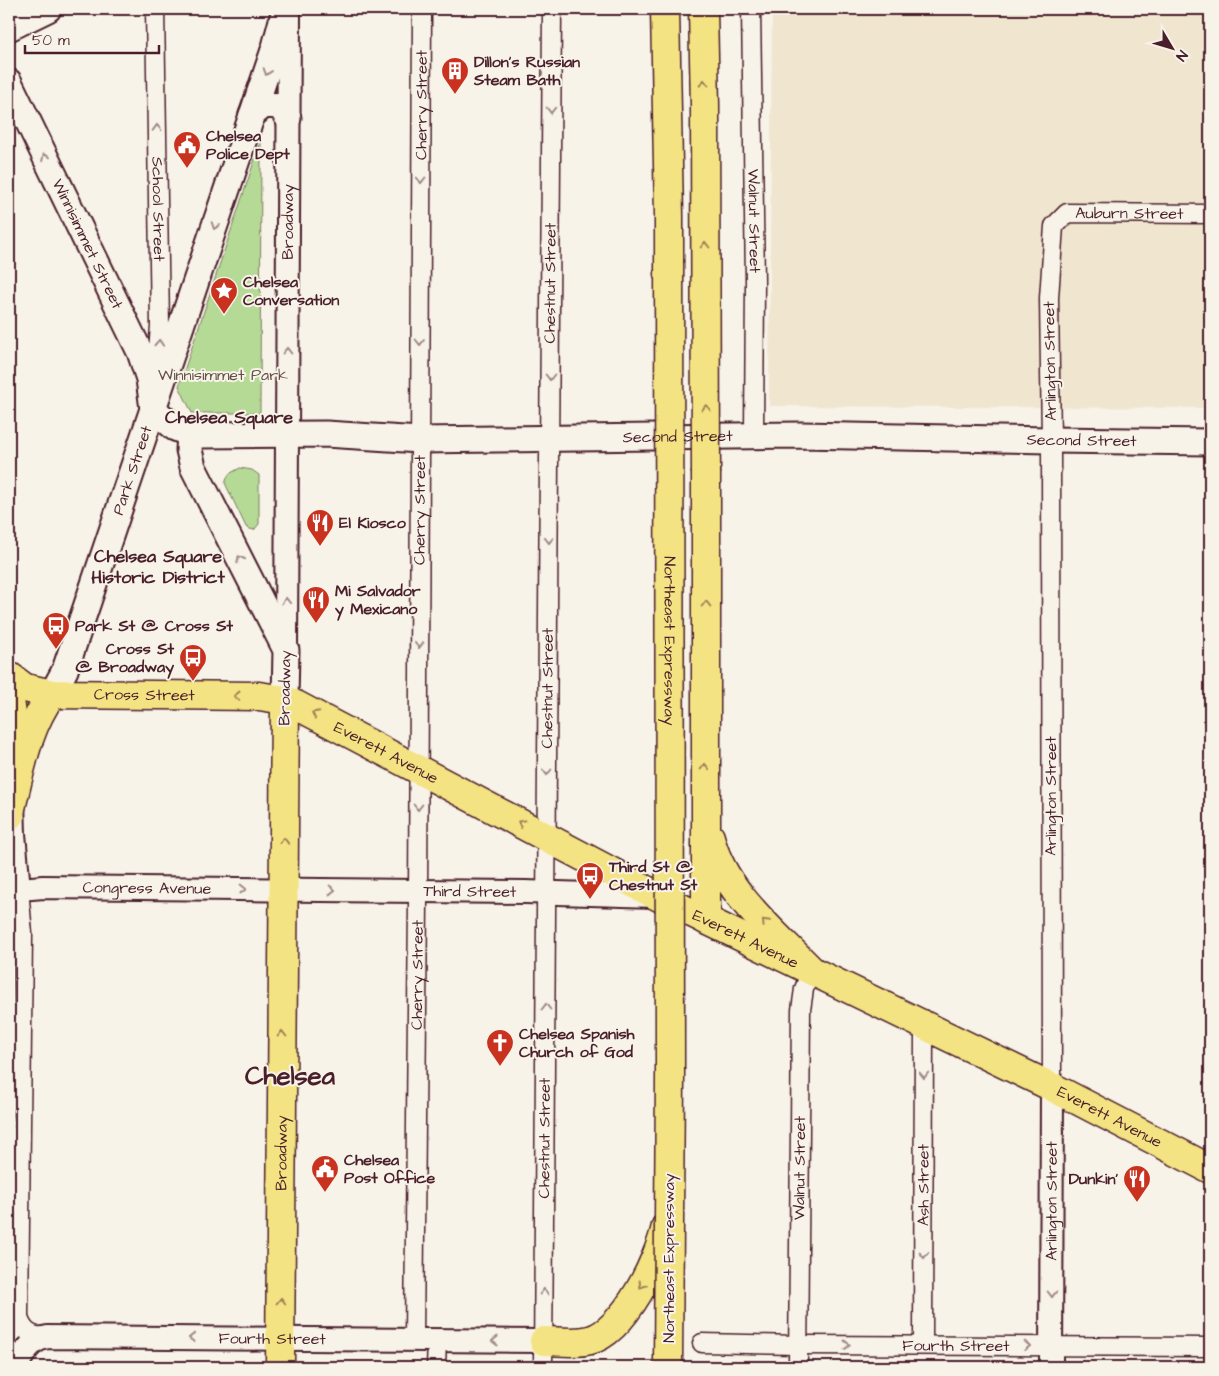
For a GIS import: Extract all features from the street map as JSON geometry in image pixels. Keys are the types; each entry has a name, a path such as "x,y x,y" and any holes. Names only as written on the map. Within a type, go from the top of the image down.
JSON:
{"main road":[{"path":"9,28 48,9"},
{"name":"Park Street","path":"11,807 35,721 65,670 275,47 285,9"},
{"name":"Northeast Expressway","path":"665,9 670,375 670,1189 668,1367"},
{"name":"Northeast Expressway","path":"665,9 669,236 670,1110 668,1367"},
{"path":"703,9 706,920"},
{"name":"Winnisimmet Street","path":"9,82 140,352 149,379 153,409"},
{"path":"252,115 264,105 280,106 288,118"},
{"name":"Second Street","path":"153,409 175,428 190,434 326,434 420,440 754,435 1210,442"},
{"path":"190,434 189,450 194,467 286,650"},
{"name":"Broadway","path":"280,1367 286,650"},
{"name":"Cross Street","path":"9,676 25,688 52,694 259,696 285,700"},
{"path":"9,693 15,742 11,807"},
{"name":"Everett Avenue","path":"285,700 418,768 656,896 1052,1088 1210,1169"},
{"path":"705,797 712,843 724,871 744,900 811,970"},
{"path":"544,1354 590,1340 605,1332 617,1321 646,1280 660,1250 667,1219 670,1189"}],"street":[{"name":"School Street","path":"153,409 160,326 156,9"},
{"name":"Broadway","path":"286,650 289,9"},
{"name":"Cherry Street","path":"414,1340 422,9"},
{"name":"Chestnut Street","path":"544,1354 552,9"},
{"name":"Walnut Street","path":"751,9 755,282 754,435"},
{"name":"Auburn Street","path":"1054,226 1067,213 1210,214"},
{"name":"Arlington Street","path":"1052,1357 1051,440 1049,298 1054,226"},
{"path":"9,1337 16,1329 19,1318 23,934 14,889 14,834 11,807"},
{"name":"Congress Avenue","path":"14,889 43,887 283,890"},
{"name":"Third Street","path":"283,890 547,892 656,896"},
{"path":"9,923 23,934"},
{"name":"Walnut Street","path":"798,1367 801,1010 804,989 811,970"},
{"name":"Ash Street","path":"923,1345 924,1026"},
{"path":"19,1318 24,1328 30,1334 38,1337 48,1337"},
{"path":"16,1367 34,1341 48,1337"},
{"name":"Fourth Street","path":"48,1337 437,1340 544,1354"},
{"path":"436,1367 437,1340"},
{"name":"Fourth Street","path":"702,1342 798,1345 923,1345 1052,1357 1210,1347"}],"shaded area":[{"path":"772,9 1210,9 1210,408 769,406"}],"green space":[{"name":"Winnisimmet Park","path":"261,141 260,413 192,413 179,386"},
{"path":"240,468 252,470 259,475 259,524 254,530 246,527 225,483 229,474"}],"place":[{"name":"Dillon's Russian Steam Bath","path":"455,95"},
{"name":"Chelsea Police Dept","path":"187,169"},
{"name":"Chelsea Conversation","path":"224,315"},
{"name":"El Kiosco","path":"320,547"},
{"name":"Mi Salvador y Mexicano","path":"316,624"},
{"name":"Park St @ Cross St","path":"56,650"},
{"name":"Cross St @ Broadway","path":"193,682"},
{"name":"Third St @ Chestnut St","path":"590,900"},
{"name":"Chelsea Spanish Church of God","path":"500,1067"},
{"name":"Chelsea Post Office","path":"325,1193"},
{"name":"Dunkin'","path":"1137,1203"}],"district":[{"name":"Chelsea Square","path":"229,417"},
{"name":"Chelsea Square Historic District","path":"158,566"},
{"name":"Chelsea","path":"290,1076"}]}
